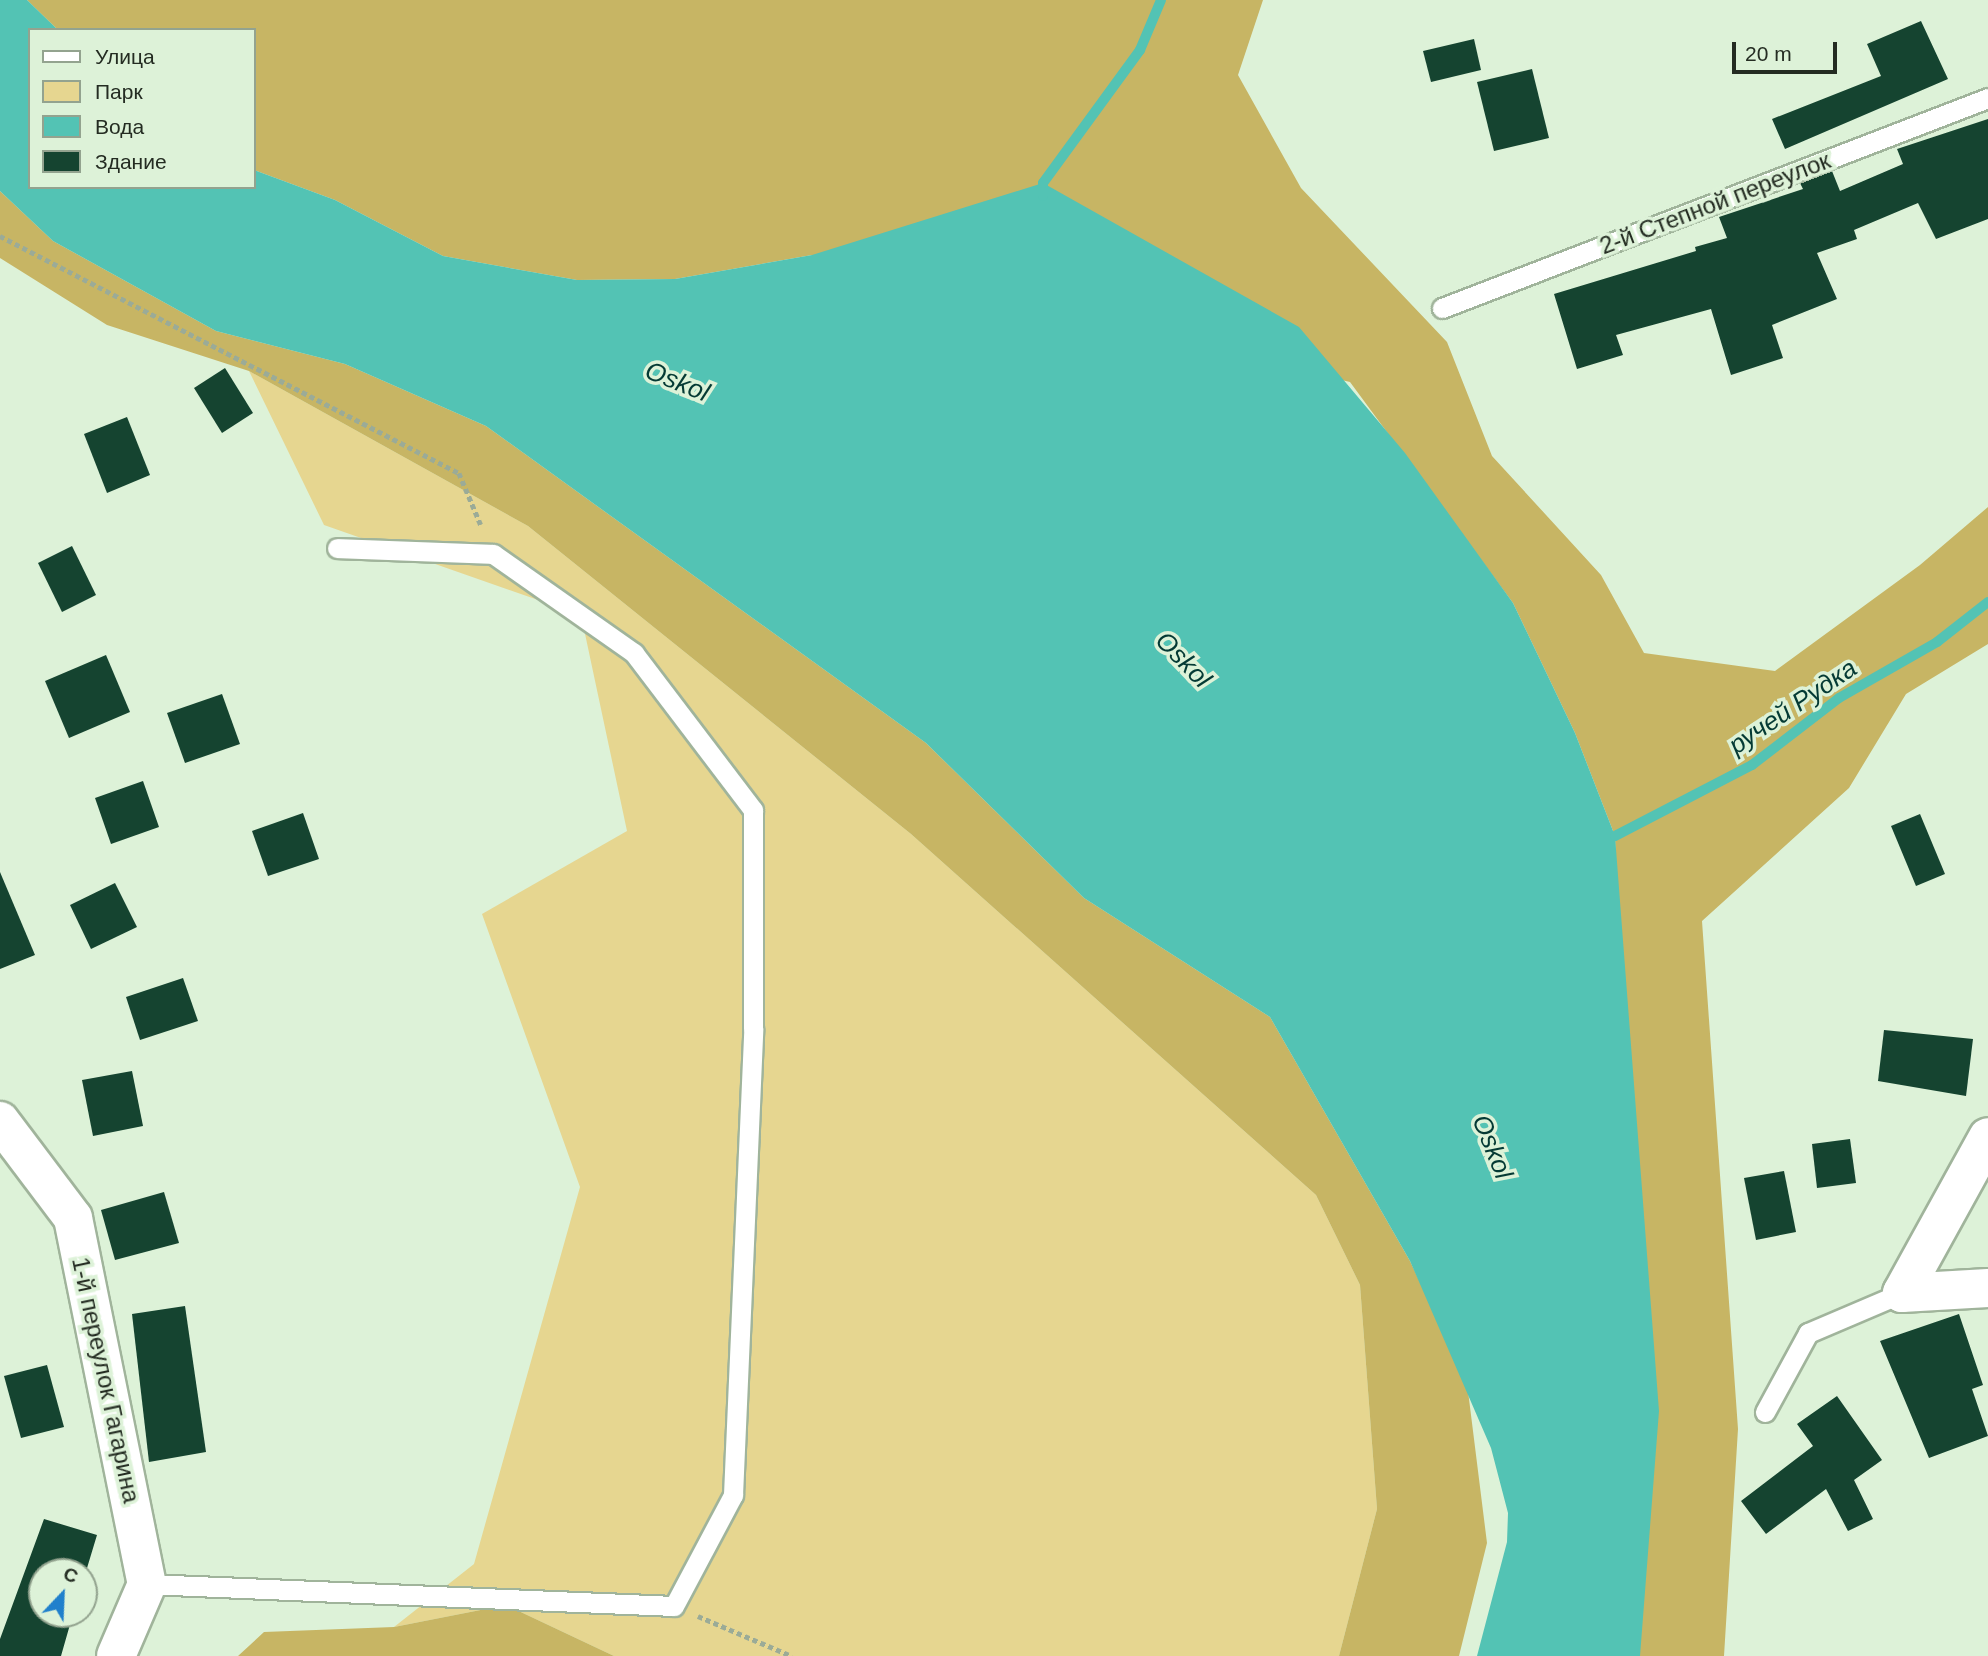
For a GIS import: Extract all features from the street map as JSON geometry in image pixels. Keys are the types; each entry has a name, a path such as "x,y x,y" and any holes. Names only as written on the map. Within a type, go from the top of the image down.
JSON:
{"street":[{"name":"1-й переулок Гагарина","path":"0,1121 73,1218 147,1584"},
{"path":"1902,1293 1988,1137"},
{"path":"1902,1293 1988,1288"},
{"path":"116,1656 147,1584"}],"lane":[{"name":"2-й Степной переулок","path":"1442,308 1988,98"},
{"path":"147,1584 674,1606 733,1495 753,1028 752,810 634,653 494,554 337,548"},
{"path":"1765,1412 1808,1333 1902,1293"}],"path":[{"path":"0,236 459,473 494,554"},
{"path":"674,1606 792,1656"}],"green space":[{"path":"249,371 528,526 911,834 1316,1195 1360,1285 1377,1509 1339,1656 614,1656 506,1605 394,1627 474,1564 580,1187 482,914 627,831 581,615 324,525"}],"shaded area":[{"path":"27,0 1263,0 1238,75 1301,188 1447,342 1492,456 1601,575 1644,653 1775,671 1920,565 1988,507 1988,644 1906,694 1849,788 1702,921 1738,1429 1724,1656 1637,1656 1615,836 1575,733 1513,603 1350,382 812,255 675,279 577,280 443,256 335,200 256,171 256,28 56,28"},
{"path":"0,191 53,241 216,331 345,364 486,426 926,743 1084,898 1270,1017 1410,1261 1467,1383 1487,1543 1459,1656 1339,1656 1377,1509 1360,1285 1316,1195 911,834 528,526 249,371 107,325 0,258"},
{"path":"506,1605 614,1656 238,1656 264,1632 394,1627"}],"water":[{"name":"Oskol","path":"0,0 27,0 56,28 28,28 28,189 256,189 256,171 335,200 443,256 577,280 675,279 812,255 1043,183 1299,327 1405,453 1513,603 1575,733 1615,836 1659,1411 1640,1656 1477,1656 1507,1542 1508,1513 1491,1448 1410,1261 1270,1017 1084,898 926,743 486,426 345,364 216,331 53,241 0,191"}],"building":[{"path":"1921,21 1948,79 1785,149 1772,119 1881,76 1867,44"},
{"path":"1474,39 1481,70 1431,82 1423,51"},
{"path":"1532,69 1549,138 1494,151 1477,82"},
{"path":"1988,119 1988,219 1936,239 1918,203 1854,230 1857,239 1817,253 1837,299 1772,325 1783,358 1731,375 1711,309 1616,335 1623,355 1577,369 1554,294 1696,251 1695,247 1727,238 1719,217 1803,189 1800,183 1832,171 1840,191 1903,164 1897,149"},
{"path":"225,368 253,413 222,433 194,388"},
{"path":"127,417 150,475 107,493 84,434"},
{"path":"72,546 96,595 62,612 38,563"},
{"path":"106,655 130,712 69,738 45,681"},
{"path":"222,694 240,744 185,763 167,713"},
{"path":"143,781 159,827 111,844 95,798"},
{"path":"303,813 319,859 268,876 252,831"},
{"path":"1920,814 1945,874 1916,886 1891,826"},
{"path":"0,872 35,955 0,969"},
{"path":"115,883 137,927 91,949 70,905"},
{"path":"183,978 198,1021 140,1040 126,997"},
{"path":"1884,1030 1973,1039 1966,1096 1878,1081"},
{"path":"132,1071 143,1126 93,1136 82,1080"},
{"path":"1850,1139 1856,1183 1817,1188 1812,1144"},
{"path":"1784,1171 1796,1232 1756,1240 1744,1178"},
{"path":"164,1192 179,1243 115,1260 101,1210"},
{"path":"185,1306 206,1452 149,1462 132,1314"},
{"path":"1959,1314 1983,1385 1972,1389 1988,1436 1929,1458 1880,1341"},
{"path":"47,1365 64,1427 21,1438 4,1376"},
{"path":"1837,1396 1882,1460 1854,1480 1873,1519 1848,1531 1826,1489 1766,1534 1741,1501 1813,1446 1797,1424"},
{"path":"44,1519 97,1535 90,1558 30,1558"},
{"path":"28,1563 28,1628 69,1628 61,1656 0,1656 0,1639"}],"waterway":[{"path":"1043,196 1043,183 1140,50 1161,0"},
{"name":"ручей Рудка","path":"1615,836 1752,765 1839,698 1937,642 1988,602"}]}
